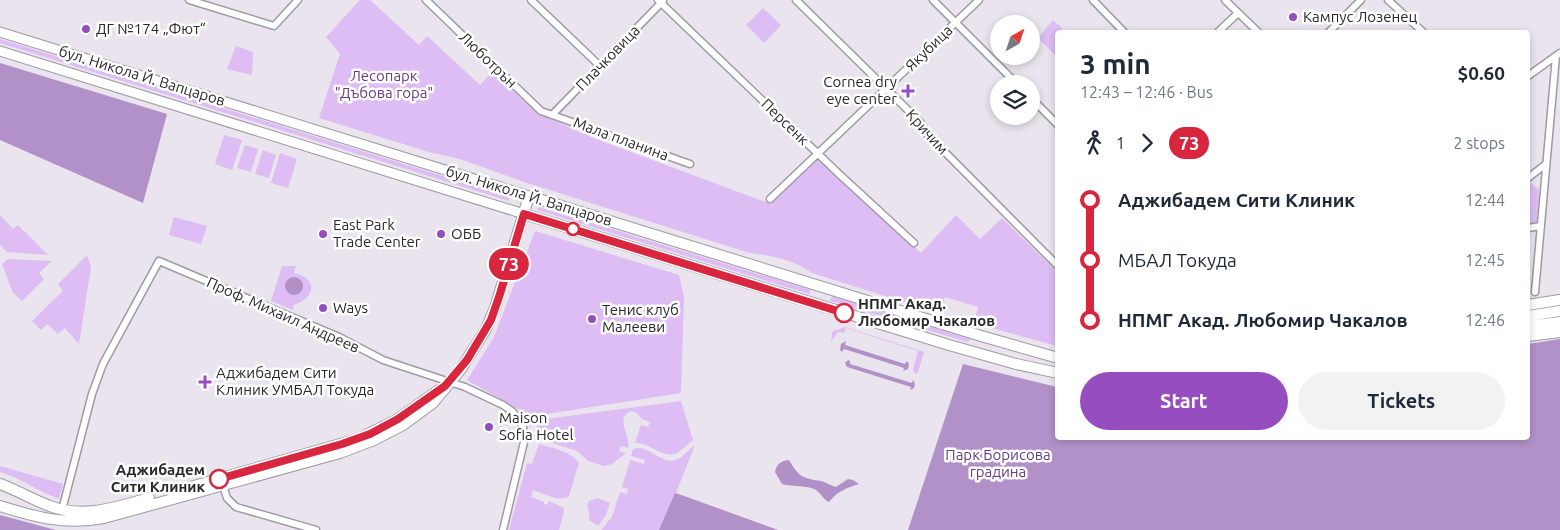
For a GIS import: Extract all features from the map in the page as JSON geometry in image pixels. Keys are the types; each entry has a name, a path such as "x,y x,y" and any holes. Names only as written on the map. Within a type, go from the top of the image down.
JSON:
{"main road":[{"name":"бул. Никола Й. Вапцаров","path":"0,32 981,336 1055,357"},
{"name":"бул. Никола Й. Вапцаров","path":"0,50 949,345 1016,364 1055,372"},
{"path":"0,506 28,515 66,522 91,520 340,452 379,438 403,425 433,403 471,354 491,320 530,196"},
{"path":"1530,304 1560,300"},
{"path":"1530,316 1560,311"},
{"path":"1530,326 1560,322"},
{"path":"1530,336 1560,332"},
{"path":"0,484 62,510 80,513 94,512 156,497 358,439 398,419 448,383"},
{"path":"28,515 34,514 38,510 34,499"}],"street":[{"path":"189,0 274,26 298,0"},
{"name":"Люботрън","path":"426,0 541,112 552,115"},
{"path":"531,0 600,66"},
{"name":"Кричим","path":"796,0 920,122 927,134 1055,263"},
{"path":"933,0 1008,75"},
{"name":"Якубица","path":"770,199 979,0"},
{"path":"1093,0 1122,30"},
{"path":"1225,0 1256,30"},
{"path":"1331,30 1361,0"},
{"path":"1388,0 1421,30"},
{"name":"Плачковица","path":"552,115 661,1"},
{"name":"Персенк","path":"661,1 818,154 914,243"},
{"path":"1220,30 1238,13"},
{"path":"1530,75 1558,55"},
{"path":"1535,292 1558,55"},
{"path":"1040,107 1055,122"},
{"name":"Мала планина","path":"552,115 690,164"},
{"path":"1530,176 1546,164"},
{"path":"1530,228 1541,226"},
{"name":"Проф. Михаил Андреев","path":"62,510 92,394 103,364 159,261 338,337 391,364 448,383 503,405 513,412 524,426 524,442 503,530"},
{"path":"223,485 227,498 236,507 316,530"}],"green space":[{"name":"Лесопарк \"Дъбова гора\"","path":"360,0 370,0 419,45 427,36 480,85 492,72 537,113 596,139 771,204 817,159 921,253 956,215 980,239 1002,218 1055,270 1055,345 974,323 978,307 945,297 939,313 812,273 798,264 767,255 750,253 524,182 460,159 429,152 319,118 340,54 326,37"},
{"path":"763,8 781,25 764,43 746,25"},
{"path":"1053,20 1062,28 1061,30 1055,30 1055,55 1040,40 1040,36"},
{"path":"0,39 504,195 510,197 509,201 0,43"},
{"path":"236,46 253,52 252,75 227,69"},
{"path":"0,63 167,114 143,203 0,140"},
{"path":"224,135 242,140 232,170 215,164"},
{"path":"245,145 258,149 251,172 237,168"},
{"path":"263,150 276,155 269,178 255,174"},
{"path":"280,153 297,159 288,188 271,183"},
{"path":"1530,183 1539,190 1538,223 1530,224"},
{"path":"539,207 811,290 809,294 537,210"},
{"path":"0,215 13,229 18,225 48,255 7,252 0,245"},
{"path":"174,217 207,226 201,244 169,235"},
{"name":"Тенис клуб Малееви","path":"535,231 679,275 684,297 681,393 534,416 514,407 467,380 494,337"},
{"path":"87,255 91,267 79,344 65,328 58,334 47,324 41,330 32,321 63,291 58,284"},
{"path":"8,259 52,261 39,273 44,279 22,301 13,293 2,264"},
{"path":"282,266 296,266 294,273 308,279 311,283 310,293 301,302 294,305 293,310 271,301"},
{"path":"832,296 970,340 967,342 830,301"},
{"path":"845,327 924,352 918,372 915,374 913,370 918,351 846,328 844,333 838,332 831,342 832,332"},
{"name":"Парк Борисова градина","path":"1560,339 1560,530 908,530 963,364 1055,387 1055,440 1530,440 1530,344"},
{"path":"846,341 845,345 905,364 907,361 909,364 908,369 903,371 904,368 844,349 842,352 840,350 841,344"},
{"path":"848,360 850,364 912,383 913,380 914,388 910,390 911,387 847,367 845,363"},
{"path":"681,401 693,440 672,455 662,453 641,443 635,443 641,425 648,427 650,422 631,411 626,414 623,423 628,448 621,446 619,451 626,453 612,464 604,466 588,461 577,451 534,437 539,420"},
{"path":"539,444 566,453 579,463 569,496 556,498 533,490 531,497 547,505 549,501 564,508 559,530 509,530 527,463 532,464"},
{"path":"695,445 676,493 778,530 601,530 612,517 620,492 627,494 628,489 622,487 630,460 644,464 645,460 631,456 633,449 644,449 670,461 678,459"},
{"path":"0,466 63,484 59,499 0,472"},
{"path":"675,493 684,496 778,530 659,530"},
{"path":"597,498 610,503 606,515 598,526 589,520 588,506 589,501"},
{"path":"0,515 56,530 0,530"}],"shaded area":[{"path":"290,277 298,277 303,282 301,293 290,295 285,290 285,282"},
{"path":"789,460 805,478 836,487 848,479 859,484 842,490 829,502 814,489 782,484 775,472 781,462"}],"bus line":[{"name":"73","path":"219,479 358,439 398,419 445,386 467,360 491,320 524,214 844,313"}],"place":[{"name":"Кампус Лозенец","path":"1293,17"},
{"name":"ДГ №174 „Фют“","path":"86,29"},
{"name":"Cornea dry eye center","path":"908,91"},
{"name":"East Park Trade Center","path":"323,234"},
{"name":"ОББ","path":"441,234"},
{"name":"Ways","path":"323,308"},
{"name":"НПМГ Акад. Любомир Чакалов","path":"844,313"},
{"name":"Тенис клуб Малееви","path":"592,319"},
{"name":"Аджибадем Сити Клиник УМБАЛ Токуда","path":"205,382"},
{"name":"Maison Sofia Hotel","path":"489,427"},
{"name":"Аджибадем Сити Клиник","path":"219,479"}]}
